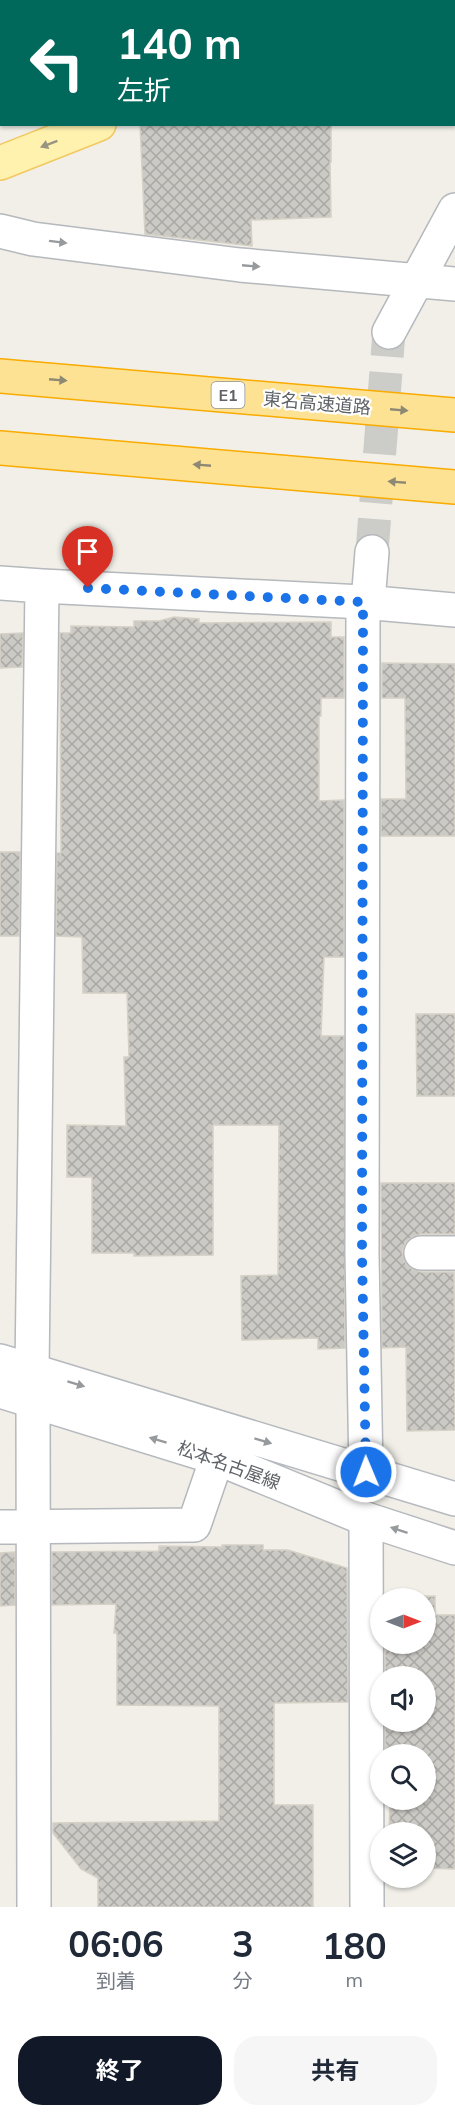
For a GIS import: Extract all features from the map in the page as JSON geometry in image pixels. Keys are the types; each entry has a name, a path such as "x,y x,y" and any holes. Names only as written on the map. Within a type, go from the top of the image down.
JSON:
{"highway":[{"name":"東名高速道路","path":"0,376 455,415"},
{"path":"0,448 455,487"}],"main road":[{"path":"0,163 94,126"}],"street":[{"path":"389,332 455,210"},
{"path":"0,231 33,238 240,265 455,284"},
{"path":"366,1472 362,1254 366,602 372,552"},
{"path":"0,583 366,602 455,610"},
{"path":"34,1907 33,1386 42,586"},
{"path":"421,1253 455,1253"},
{"name":"松本名古屋線","path":"0,1361 33,1386 366,1519 455,1548"},
{"name":"松本名古屋線","path":"0,1391 33,1386 366,1472 455,1499"},
{"path":"0,1527 194,1525 217,1458"},
{"path":"366,1519 367,1907"}],"building":[{"path":"140,126 331,126 331,217 251,220 252,246 145,234"},
{"path":"174,617 199,619 199,623 331,622 331,637 344,637 344,698 321,698 319,801 344,800 344,957 324,957 321,1036 344,1036 345,1348 318,1349 318,1338 242,1340 241,1276 278,1275 279,1125 213,1125 213,1255 134,1256 134,1253 92,1253 92,1177 67,1177 67,1125 126,1126 124,1057 129,1057 127,993 83,993 82,937 56,936 57,853 61,853 60,633 71,633 71,626 134,627 134,621 159,621"},
{"path":"23,633 22,667 0,668 0,634"},
{"path":"382,663 455,664 455,836 381,836 381,799 406,799 405,698 382,698"},
{"path":"0,852 20,852 19,936 0,936"},
{"path":"416,1014 455,1014 455,1096 417,1096"},
{"path":"381,1183 455,1183 455,1234 421,1234 412,1237 405,1243 402,1252 405,1262 412,1269 421,1272 454,1272 455,1430 407,1431 406,1347 382,1348"},
{"path":"222,1545 263,1545 263,1550 288,1550 347,1568 348,1702 274,1703 274,1805 313,1805 313,1907 98,1907 98,1878 81,1869 53,1833 53,1823 219,1821 219,1706 117,1705 117,1633 114,1633 116,1604 52,1605 52,1552 159,1551 159,1546 222,1547"},
{"path":"15,1552 15,1605 0,1606 0,1553"},
{"path":"436,1615 455,1615 455,1869 436,1868 436,1822 389,1822 390,1810 436,1810 436,1744 385,1744 385,1732 436,1732 436,1666 385,1666 385,1654 436,1654"}],"tunnel":[{"path":"372,552 389,332"}],"route":[{"path":"88,588 363,602 362,1254 366,1472"}]}
